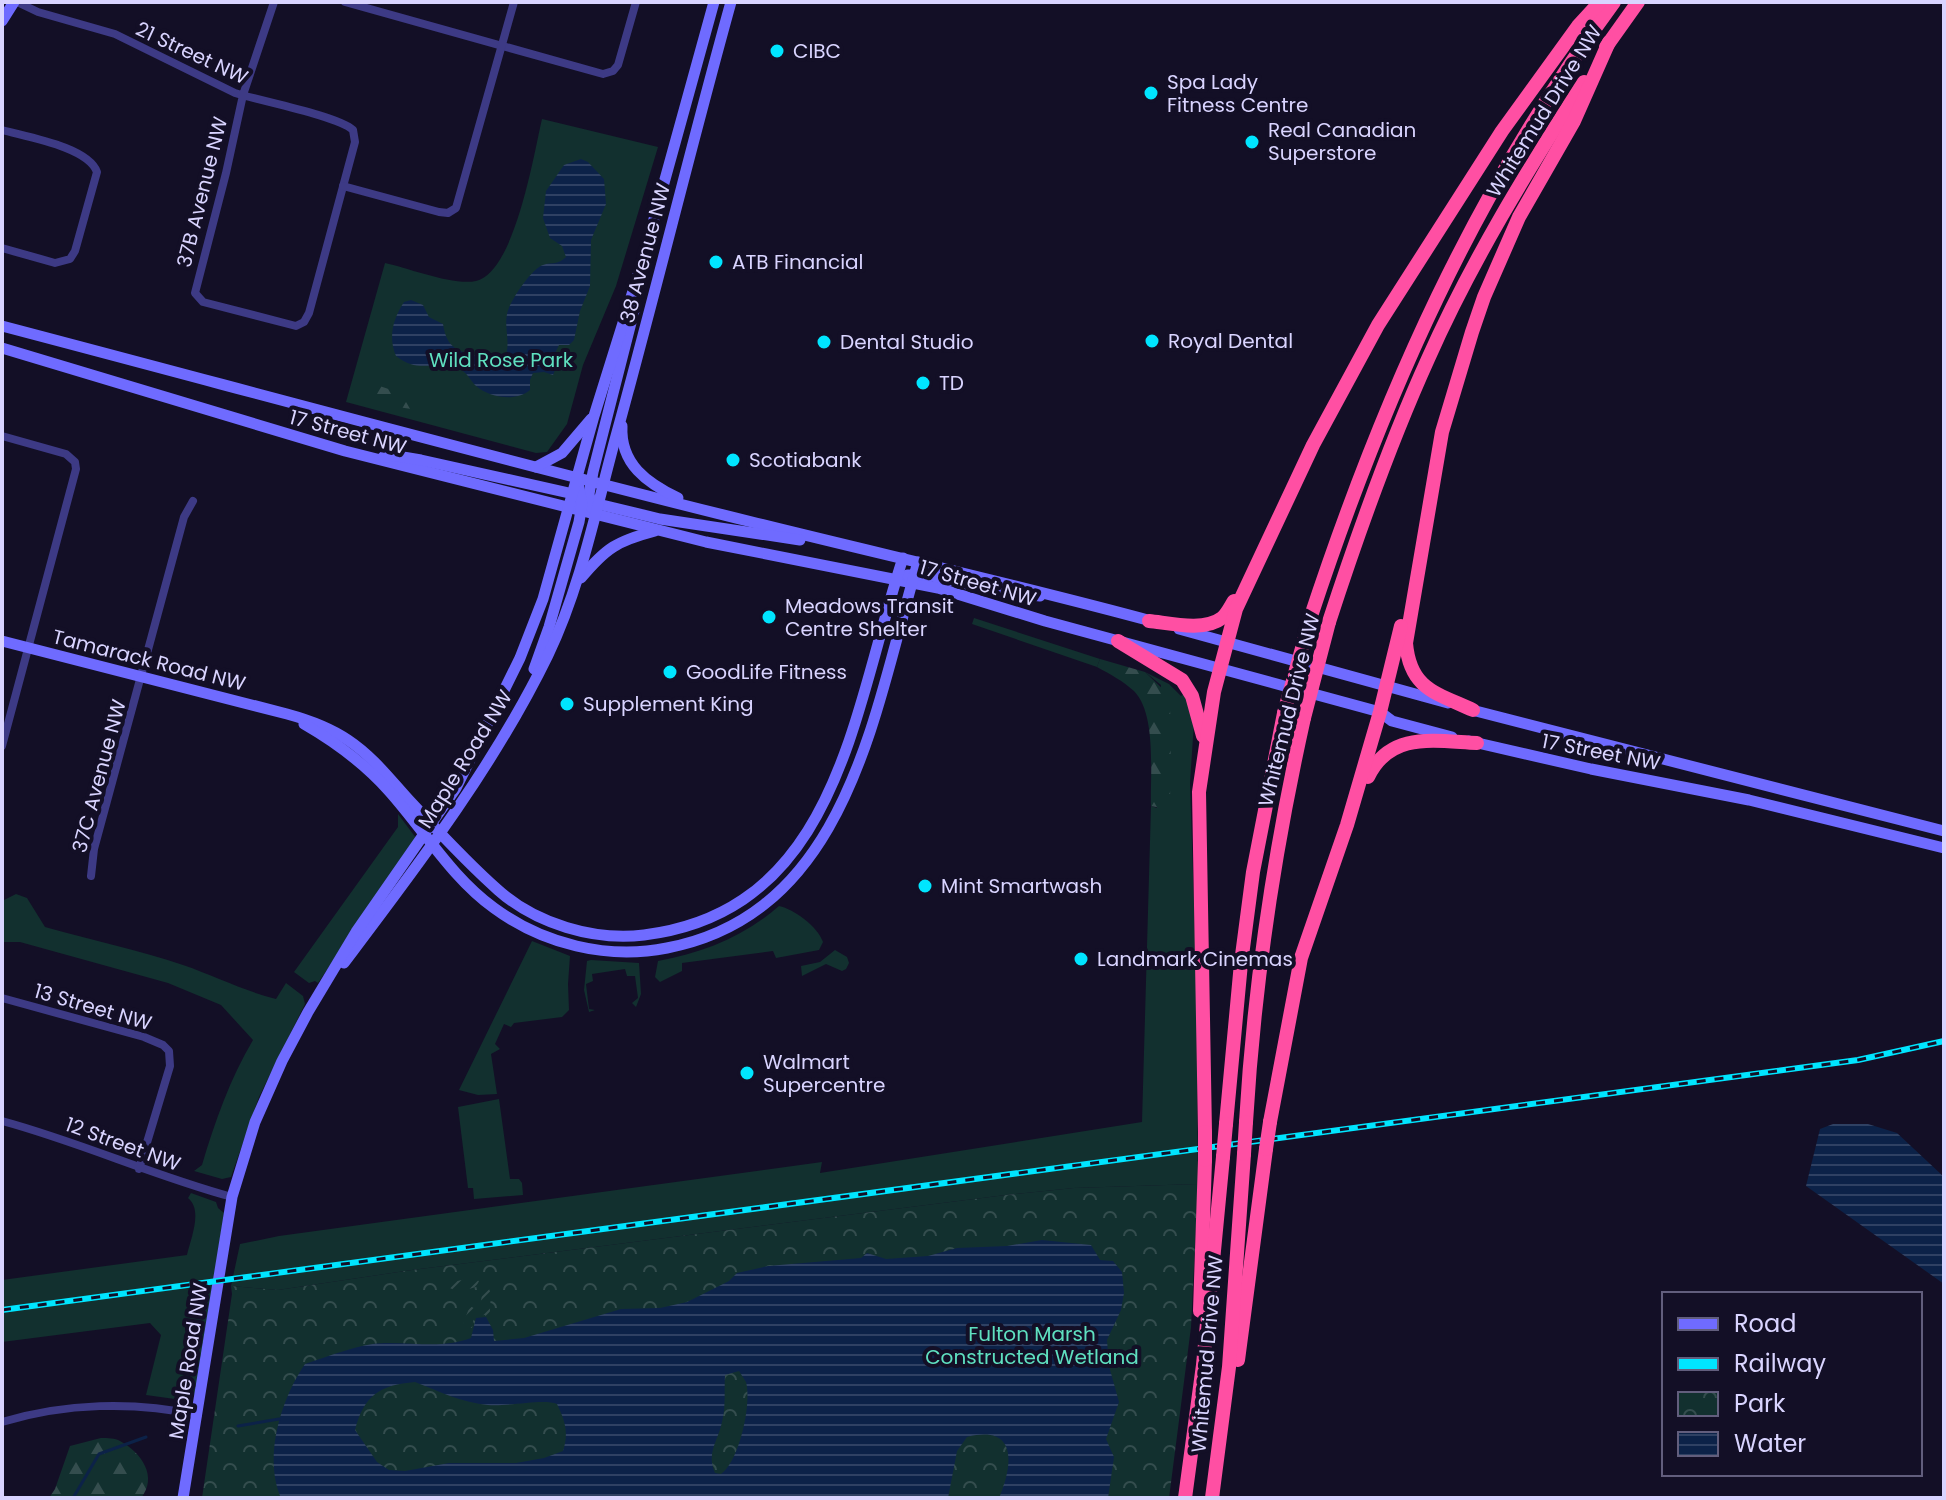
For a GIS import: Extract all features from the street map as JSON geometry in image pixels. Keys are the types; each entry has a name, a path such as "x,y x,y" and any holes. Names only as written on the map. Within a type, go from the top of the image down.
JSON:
{"highway":[{"path":"1193,1446 1205,1160 1199,792 1205,740 1226,643 1247,581 1313,445 1386,312 1502,131 1578,26 1600,2"},
{"name":"Whitemud Drive NW","path":"1185,1498 1253,872 1284,713 1311,616 1345,511 1378,428 1439,292 1516,150 1614,2"},
{"name":"Whitemud Drive NW","path":"1212,1498 1229,1367 1256,999 1270,893 1304,718 1329,622 1368,504 1429,355 1528,168 1638,2"},
{"path":"1219,1454 1240,1349 1266,1149 1290,1006 1301,958 1347,825 1387,688 1442,432 1484,297 1519,217 1574,121 1609,42"},
{"path":"1428,505 1406,643 1408,661 1412,673 1426,689 1473,710"},
{"path":"1149,621 1198,624 1219,620 1247,581"},
{"path":"1118,641 1182,680 1192,696 1205,740"},
{"path":"1347,825 1376,760 1391,750 1405,743 1424,740 1477,743"}],"main road":[{"path":"2,21 16,2"},
{"name":"38 Avenue NW","path":"585,503 577,477 643,259 714,2"},
{"name":"38 Avenue NW","path":"597,482 622,413 731,2"},
{"path":"518,710 549,627 585,503 597,482 643,259"},
{"name":"17 Street NW","path":"2,326 277,401 903,558 914,573 1118,641 1380,712 1392,721 1477,743 1749,800 1944,848"},
{"name":"17 Street NW","path":"2,348 370,458 397,456 421,460 585,503 658,530 896,579 914,573 1002,592 1079,601 1387,688 1944,831"},
{"path":"622,413 621,436 631,464 640,476 699,509"},
{"path":"536,467 562,453 594,416"},
{"path":"585,503 660,519 848,545"},
{"name":"Maple Road NW","path":"185,1498 232,1197 255,1122 282,1061 316,997 356,932 432,834 518,710 549,653 575,585 585,503"},
{"name":"Maple Road NW","path":"432,834 476,752 515,669 585,503"},
{"path":"575,585 602,553 611,547 658,530"},
{"path":"432,834 510,901 540,918 581,931 618,936 655,934 700,924 732,909 781,868 829,794 856,721 903,558"},
{"path":"432,834 475,893 496,910 533,930 578,947 624,953 658,950 730,928 783,890 802,868 841,806 867,742 914,573"},
{"name":"Tamarack Road NW","path":"2,641 323,725 361,749 432,834"}],"street":[{"name":"21 Street NW","path":"16,2 38,12 115,34 197,76 243,95 342,122 353,130 355,142 343,186"},
{"name":"37B Avenue NW","path":"274,2 243,95 222,190 195,285 197,298 286,325 300,324 309,313 343,186"},
{"path":"345,2 598,73 608,73 616,68 621,59 636,2"},
{"path":"343,186 439,212 448,213 456,208 514,2"},
{"path":"2,130 73,151 91,161 97,172 75,251 70,259 55,263 2,248"},
{"path":"2,436 66,454 75,462 75,477 2,746"},
{"name":"37C Avenue NW","path":"91,876 94,849 184,517 193,501"},
{"name":"13 Street NW","path":"2,998 154,1041 166,1048 171,1055 170,1066 139,1169"},
{"name":"12 Street NW","path":"2,1121 78,1144 139,1169 232,1197"},
{"path":"2,1422 117,1405 149,1406 198,1415"}],"green space":[{"name":"Wild Rose Park","path":"542,119 658,147 616,286 583,365 567,424 547,452 536,453 346,402 385,263 456,281 476,281 490,273 502,257 521,209"},
{"path":"356,378 421,400 430,406 432,412 350,400"},
{"path":"974,618 1100,659 1097,667 972,624"},
{"path":"1100,659 1145,672 1169,695 1170,804 1166,809 1151,806 1151,746 1141,701 1130,687 1097,667"},
{"path":"1145,672 1169,684 1181,696 1185,693 1194,722 1190,783 1198,1184 1074,1188 1006,1195 412,1270 278,1290 231,1286 240,1244 279,1236 822,1162 820,1173 1142,1122 1151,806 1157,808 1161,685"},
{"path":"398,814 416,838 318,983 309,983 294,972 398,827"},
{"path":"16,894 27,898 45,927 195,969 276,999 286,983 303,996 305,1004 259,1097 231,1177 222,1179 194,1171 202,1165 224,1101 253,1040 221,1005 168,983 20,942 2,942 2,901"},
{"path":"779,906 798,915 816,930 823,942 819,950 776,958 773,951 682,963 682,971 660,982 655,977 658,961 723,942"},
{"path":"532,941 570,956 569,1010 562,1017 514,1023 511,1027 504,1024 495,1044 500,1049 491,1054 497,1094 478,1095 459,1090"},
{"path":"835,950 847,957 849,963 846,969 842,971 826,964 802,976 801,966 820,962"},
{"path":"587,961 639,963 641,994 636,1007 632,1003 638,998 635,976 627,976 625,969 592,974 593,981 586,984 589,1009 595,1010 589,1012 584,990"},
{"path":"499,1099 510,1179 519,1179 523,1195 474,1199 473,1188 468,1188 458,1107"},
{"name":"Fulton Marsh Constructed Wetland","path":"1198,1184 1191,1327 1169,1498 202,1498 231,1286 278,1290 412,1270 1006,1195 1074,1188"},
{"path":"191,1193 216,1202 224,1213 196,1393 190,1393 182,1400 146,1395 161,1335 150,1323 2,1342 2,1280 187,1255 195,1217 195,1210 188,1198"},
{"path":"470,1278 479,1281 476,1287 458,1292 450,1288 449,1283"},
{"path":"489,1289 489,1324 485,1315 474,1316 472,1328 462,1326 470,1306 479,1311 482,1295"},
{"path":"101,1438 120,1441 141,1459 148,1482 141,1498 49,1498 70,1446"}],"water":[{"path":"581,159 604,179 606,204 591,240 590,286 580,311 574,340 569,345 559,345 550,364 555,370 553,375 533,373 530,390 518,396 503,397 482,390 458,368 413,365 396,356 392,342 395,322 404,302 411,300 423,305 429,317 443,324 455,348 492,361 505,357 507,314 516,294 538,267 566,257 562,246 550,238 543,218 546,191 564,165"},
{"path":"1833,1124 1868,1124 1897,1133 1944,1177 1944,1284 1806,1186 1820,1129"},
{"path":"1042,1240 1091,1245 1100,1260 1113,1261 1122,1272 1124,1293 1121,1310 1107,1340 1109,1366 1119,1402 1106,1439 1114,1457 1108,1498 999,1498 1007,1473 1007,1450 995,1436 984,1435 967,1437 957,1451 948,1498 281,1498 274,1465 277,1429 289,1394 305,1364 374,1344 460,1341 471,1338 476,1318 486,1317 493,1330 494,1341 524,1338 621,1309 660,1308 687,1302 729,1281 737,1273 768,1266 861,1258 867,1253 886,1259 928,1256 957,1248 1007,1246","holes":["739,1371 746,1382 747,1392 742,1432 727,1468 721,1474 715,1473 712,1453 723,1416 725,1375","415,1382 479,1404 557,1404 565,1427 563,1451 516,1463 449,1463 405,1471 389,1470 377,1462 355,1430 363,1408 375,1394 392,1386"]}],"waterway":[{"path":"238,1426 279,1419"},
{"path":"73,1498 99,1454 146,1437"}],"railway":[{"path":"2,1310 1858,1060 1944,1041"}],"place":[{"name":"CIBC","path":"777,51"},
{"name":"Spa Lady Fitness Centre","path":"1151,93"},
{"name":"Real Canadian Superstore","path":"1252,142"},
{"name":"ATB Financial","path":"716,262"},
{"name":"Royal Dental","path":"1152,341"},
{"name":"Dental Studio","path":"824,342"},
{"name":"TD","path":"923,383"},
{"name":"Scotiabank","path":"733,460"},
{"name":"Meadows Transit Centre Shelter","path":"769,617"},
{"name":"GoodLife Fitness","path":"670,672"},
{"name":"Supplement King","path":"567,704"},
{"name":"Mint Smartwash","path":"925,886"},
{"name":"Landmark Cinemas","path":"1081,959"},
{"name":"Walmart Supercentre","path":"747,1073"}]}
